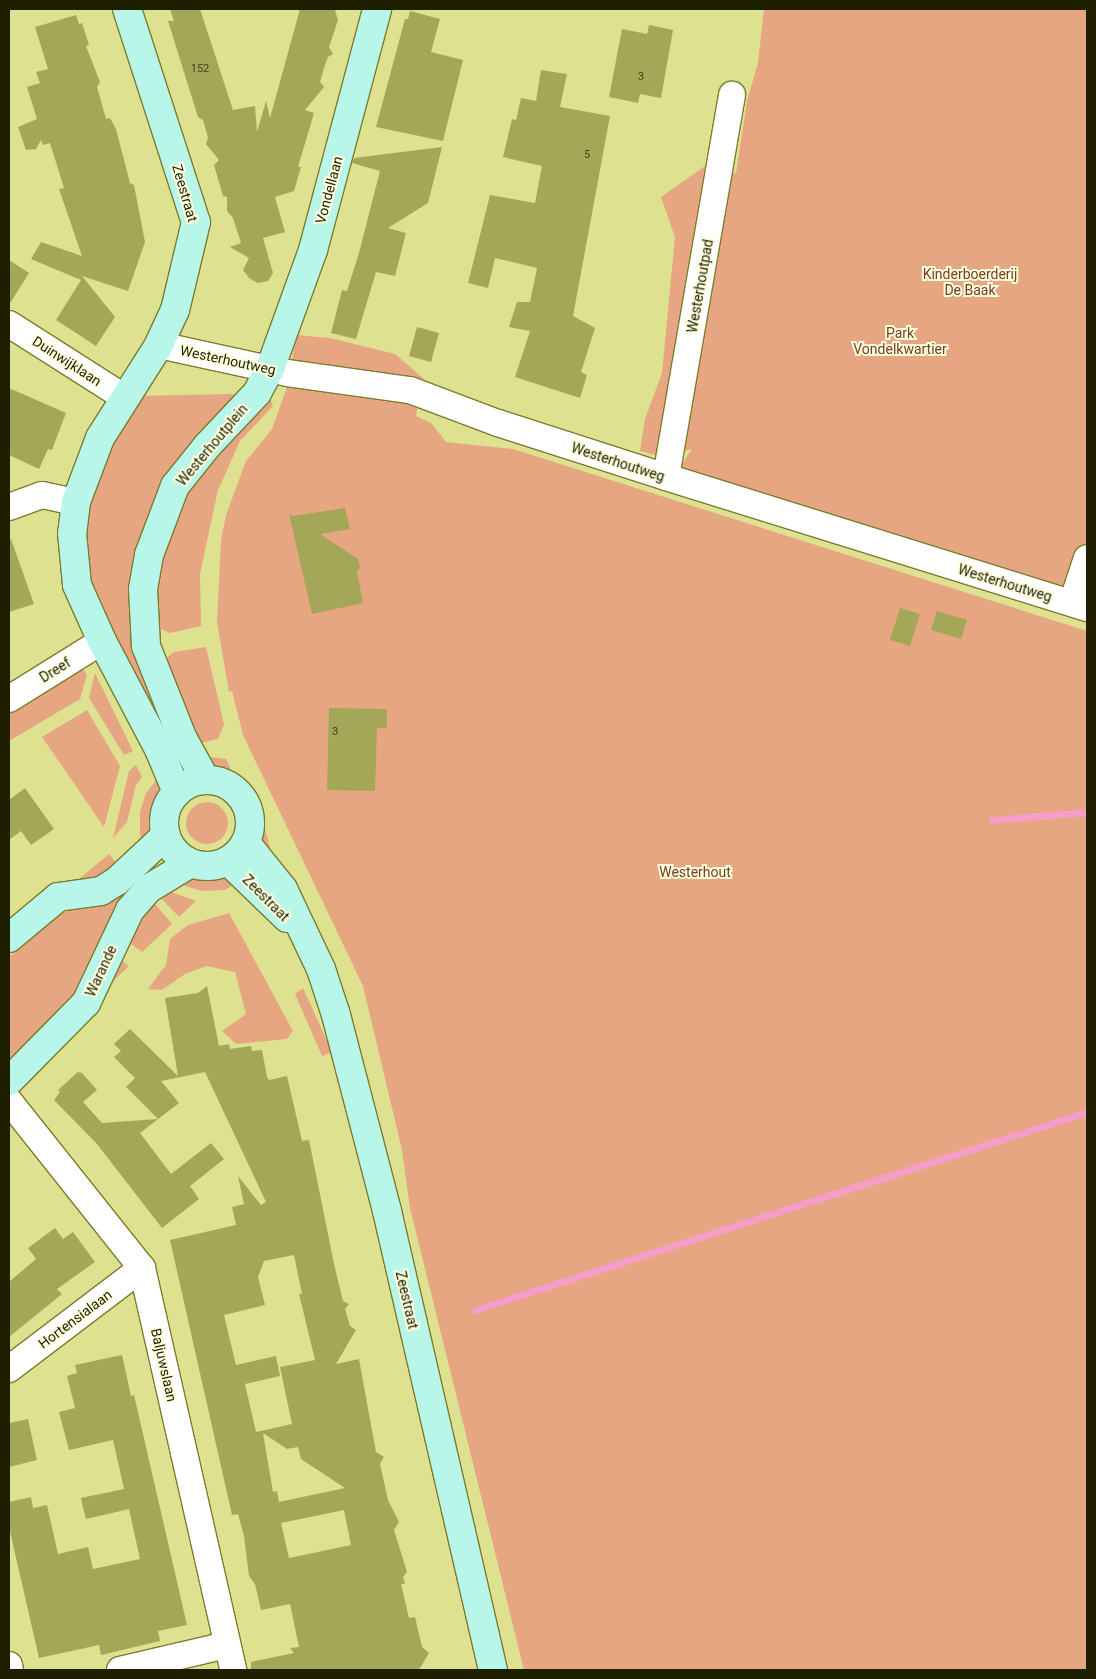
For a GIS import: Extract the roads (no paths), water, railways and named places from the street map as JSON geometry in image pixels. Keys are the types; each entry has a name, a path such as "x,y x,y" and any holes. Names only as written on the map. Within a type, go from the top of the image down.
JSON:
{"street":[{"name":"Zeestraat","path":"125,398 159,345 175,310 196,222 128,9"},
{"name":"Vondellaan","path":"270,369 312,250 377,9"},
{"name":"Westerhoutpad","path":"666,477 732,95"},
{"name":"Duinwijklaan","path":"9,324 125,398"},
{"name":"Westerhoutweg","path":"159,345 270,369 410,390 498,423 1080,606 1087,558"},
{"name":"Westerhoutplein","path":"204,779 182,737 146,646 143,589 156,531 176,486 207,446 257,393 270,369"},
{"path":"125,398 100,438 76,502 72,533 77,585 102,641 159,749 177,792"},
{"path":"9,507 42,495 76,502"},
{"name":"Dreef","path":"9,699 102,641"},
{"path":"204,779 229,786 247,805 250,830 237,852 216,866 191,863 180,856 166,835 166,808 177,792 187,784 204,779"},
{"path":"9,938 58,897 101,891 117,881 166,835"},
{"name":"Zeestraat","path":"237,852 283,889 321,969 336,1015 387,1212 493,1670"},
{"name":"Warande","path":"9,1080 86,1003 130,910 148,889 191,863"},
{"name":"Baljuwslaan","path":"9,1101 142,1268 233,1670"},
{"name":"Hortensialaan","path":"9,1369 142,1268"},
{"path":"120,1670 227,1645"},
{"path":"9,1665 10,1670"}],"waterway":[{"path":"992,820 1087,812"},
{"path":"475,1310 1087,1112"}],"park label":[{"name":"Kinderboerderij De Baak","path":"970,282"},
{"name":"Park Vondelkwartier","path":"900,342"},
{"name":"Westerhout","path":"695,872"}]}
